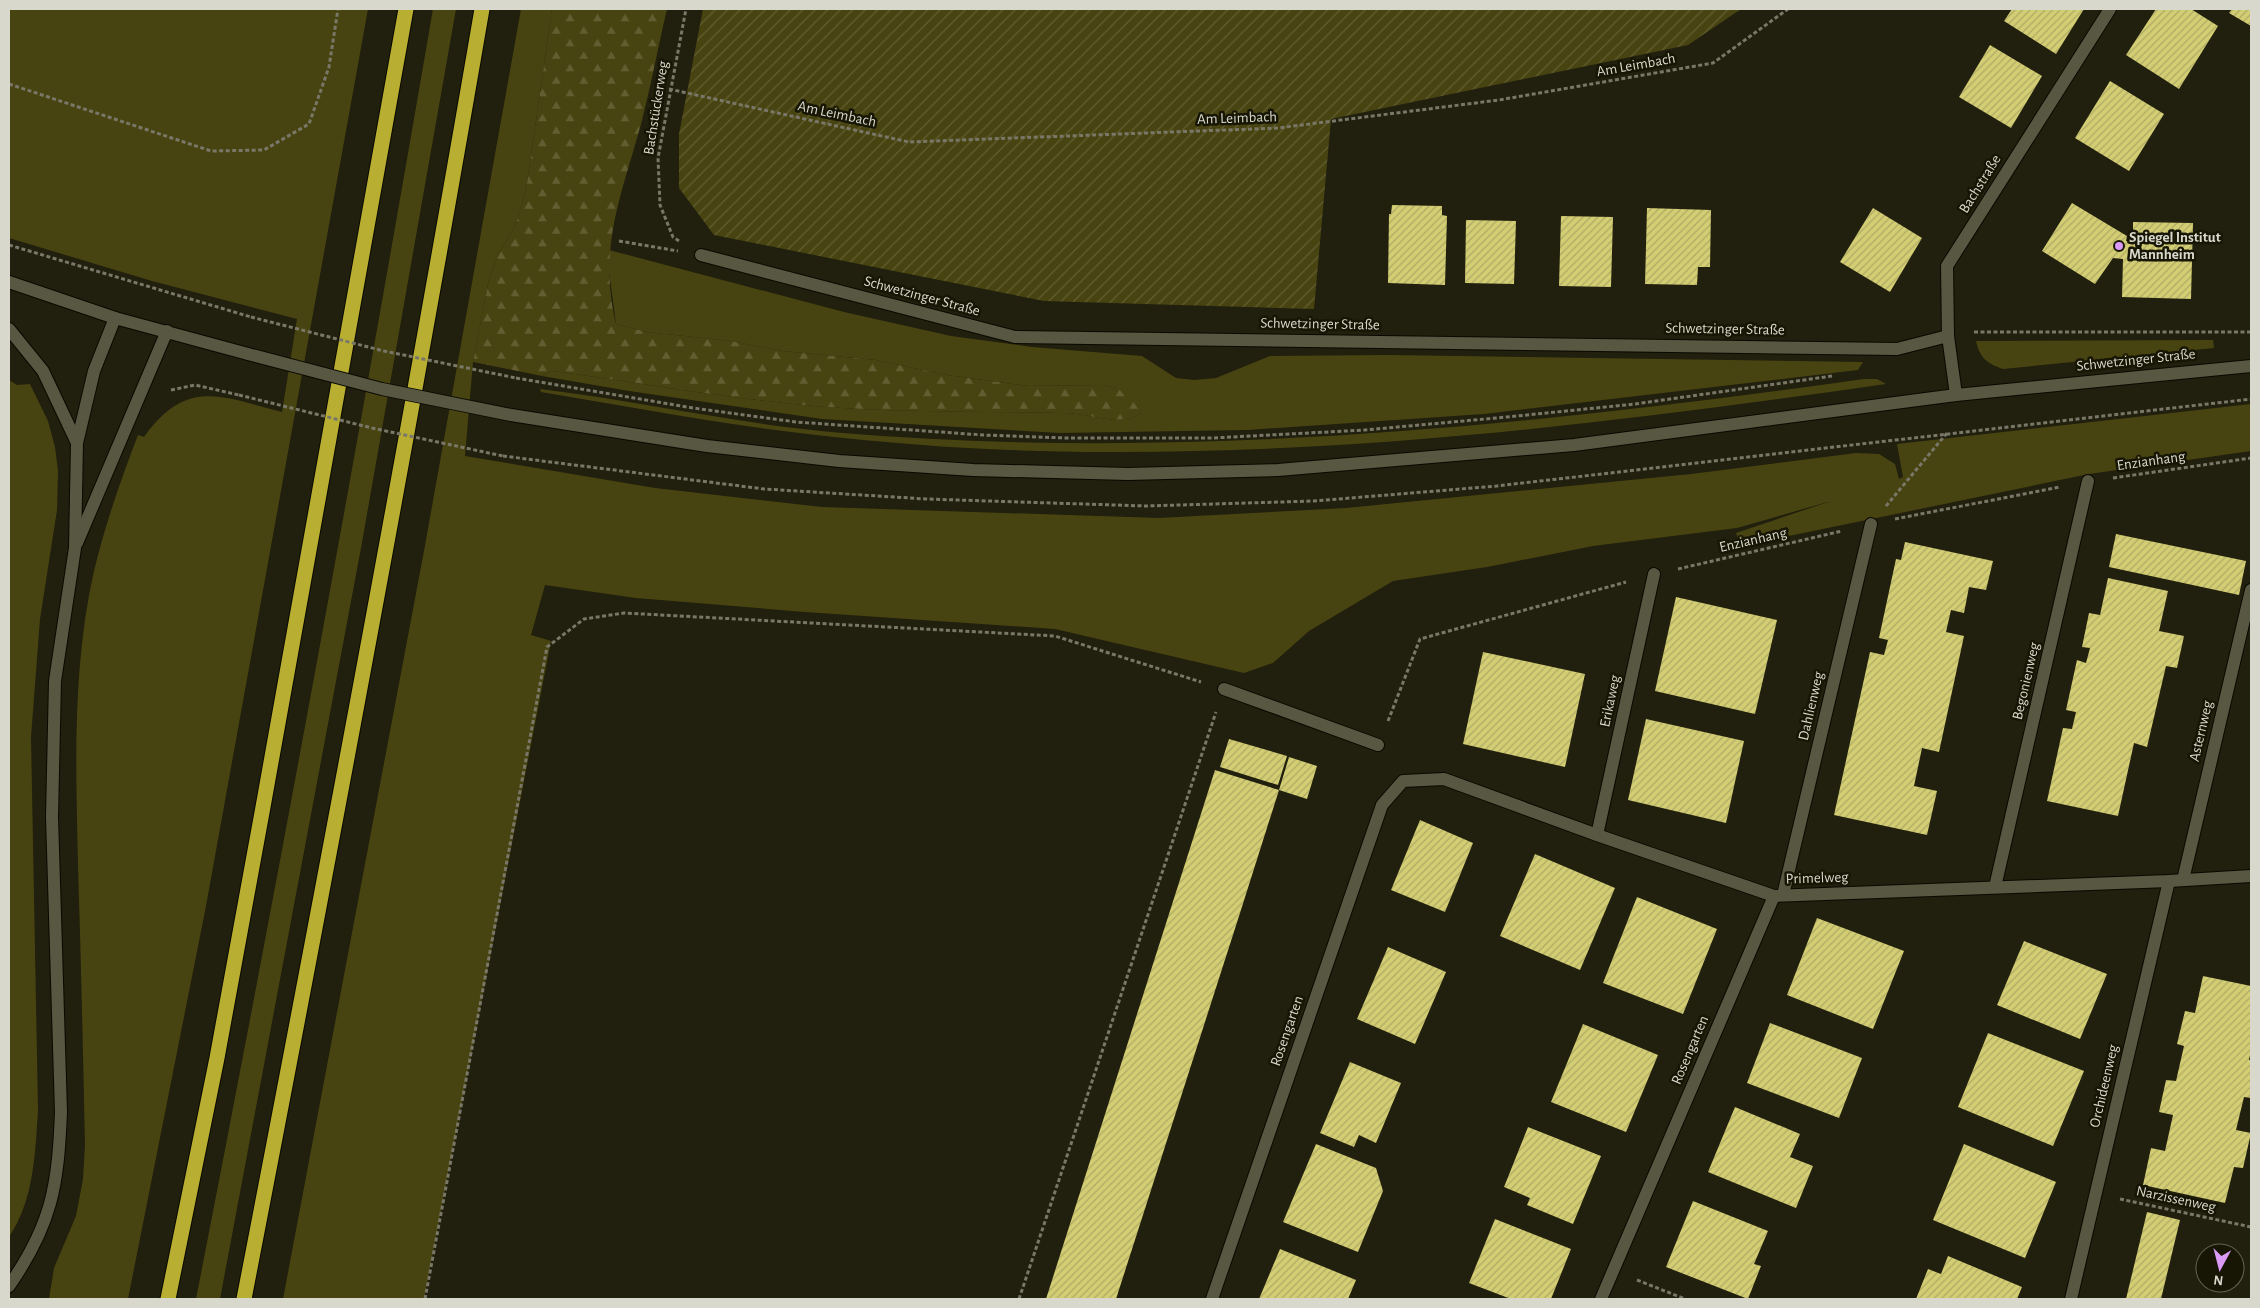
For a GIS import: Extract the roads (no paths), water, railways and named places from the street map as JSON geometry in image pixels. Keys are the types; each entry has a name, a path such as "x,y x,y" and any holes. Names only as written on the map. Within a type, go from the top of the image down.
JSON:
{"highway":[{"path":"168,1299 265,797 406,9"},
{"path":"244,1299 290,1070 375,609 482,9"}],"main road":[{"name":"Bachstraße","path":"1956,395 1948,336 1947,266 2110,9"},
{"name":"Schwetzinger Straße","path":"701,255 1015,337 1897,348 1948,336"},
{"name":"Schwetzinger Straße","path":"9,282 115,318 248,354 382,389 510,415 707,446 840,461 973,470 1128,474 1278,470 1574,445 1956,395 2251,366"},
{"path":"9,1286 28,1257 43,1227 55,1190 59,1155 60,1065 52,817 56,681 75,548 77,443 94,371 115,318"},
{"path":"9,329 42,371 77,443"},
{"path":"75,548 167,331"},
{"name":"Begonienweg","path":"1995,887 2088,481"},
{"name":"Dahlienweg","path":"1778,895 1871,524"},
{"name":"Erikaweg","path":"1597,835 1654,574"},
{"name":"Asternweg","path":"2183,880 2251,590"},
{"path":"1224,689 1378,745"},
{"name":"Primelweg","path":"1403,780 1444,779 1597,835 1778,895 2170,881 2251,876"},
{"name":"Rosengarten","path":"1212,1299 1382,805 1403,780"},
{"name":"Orchideenweg","path":"2071,1299 2170,881"},
{"name":"Rosengarten","path":"1601,1299 1778,895"}],"place":[{"name":"Spiegel Institut Mannheim","path":"2119,246"}]}
